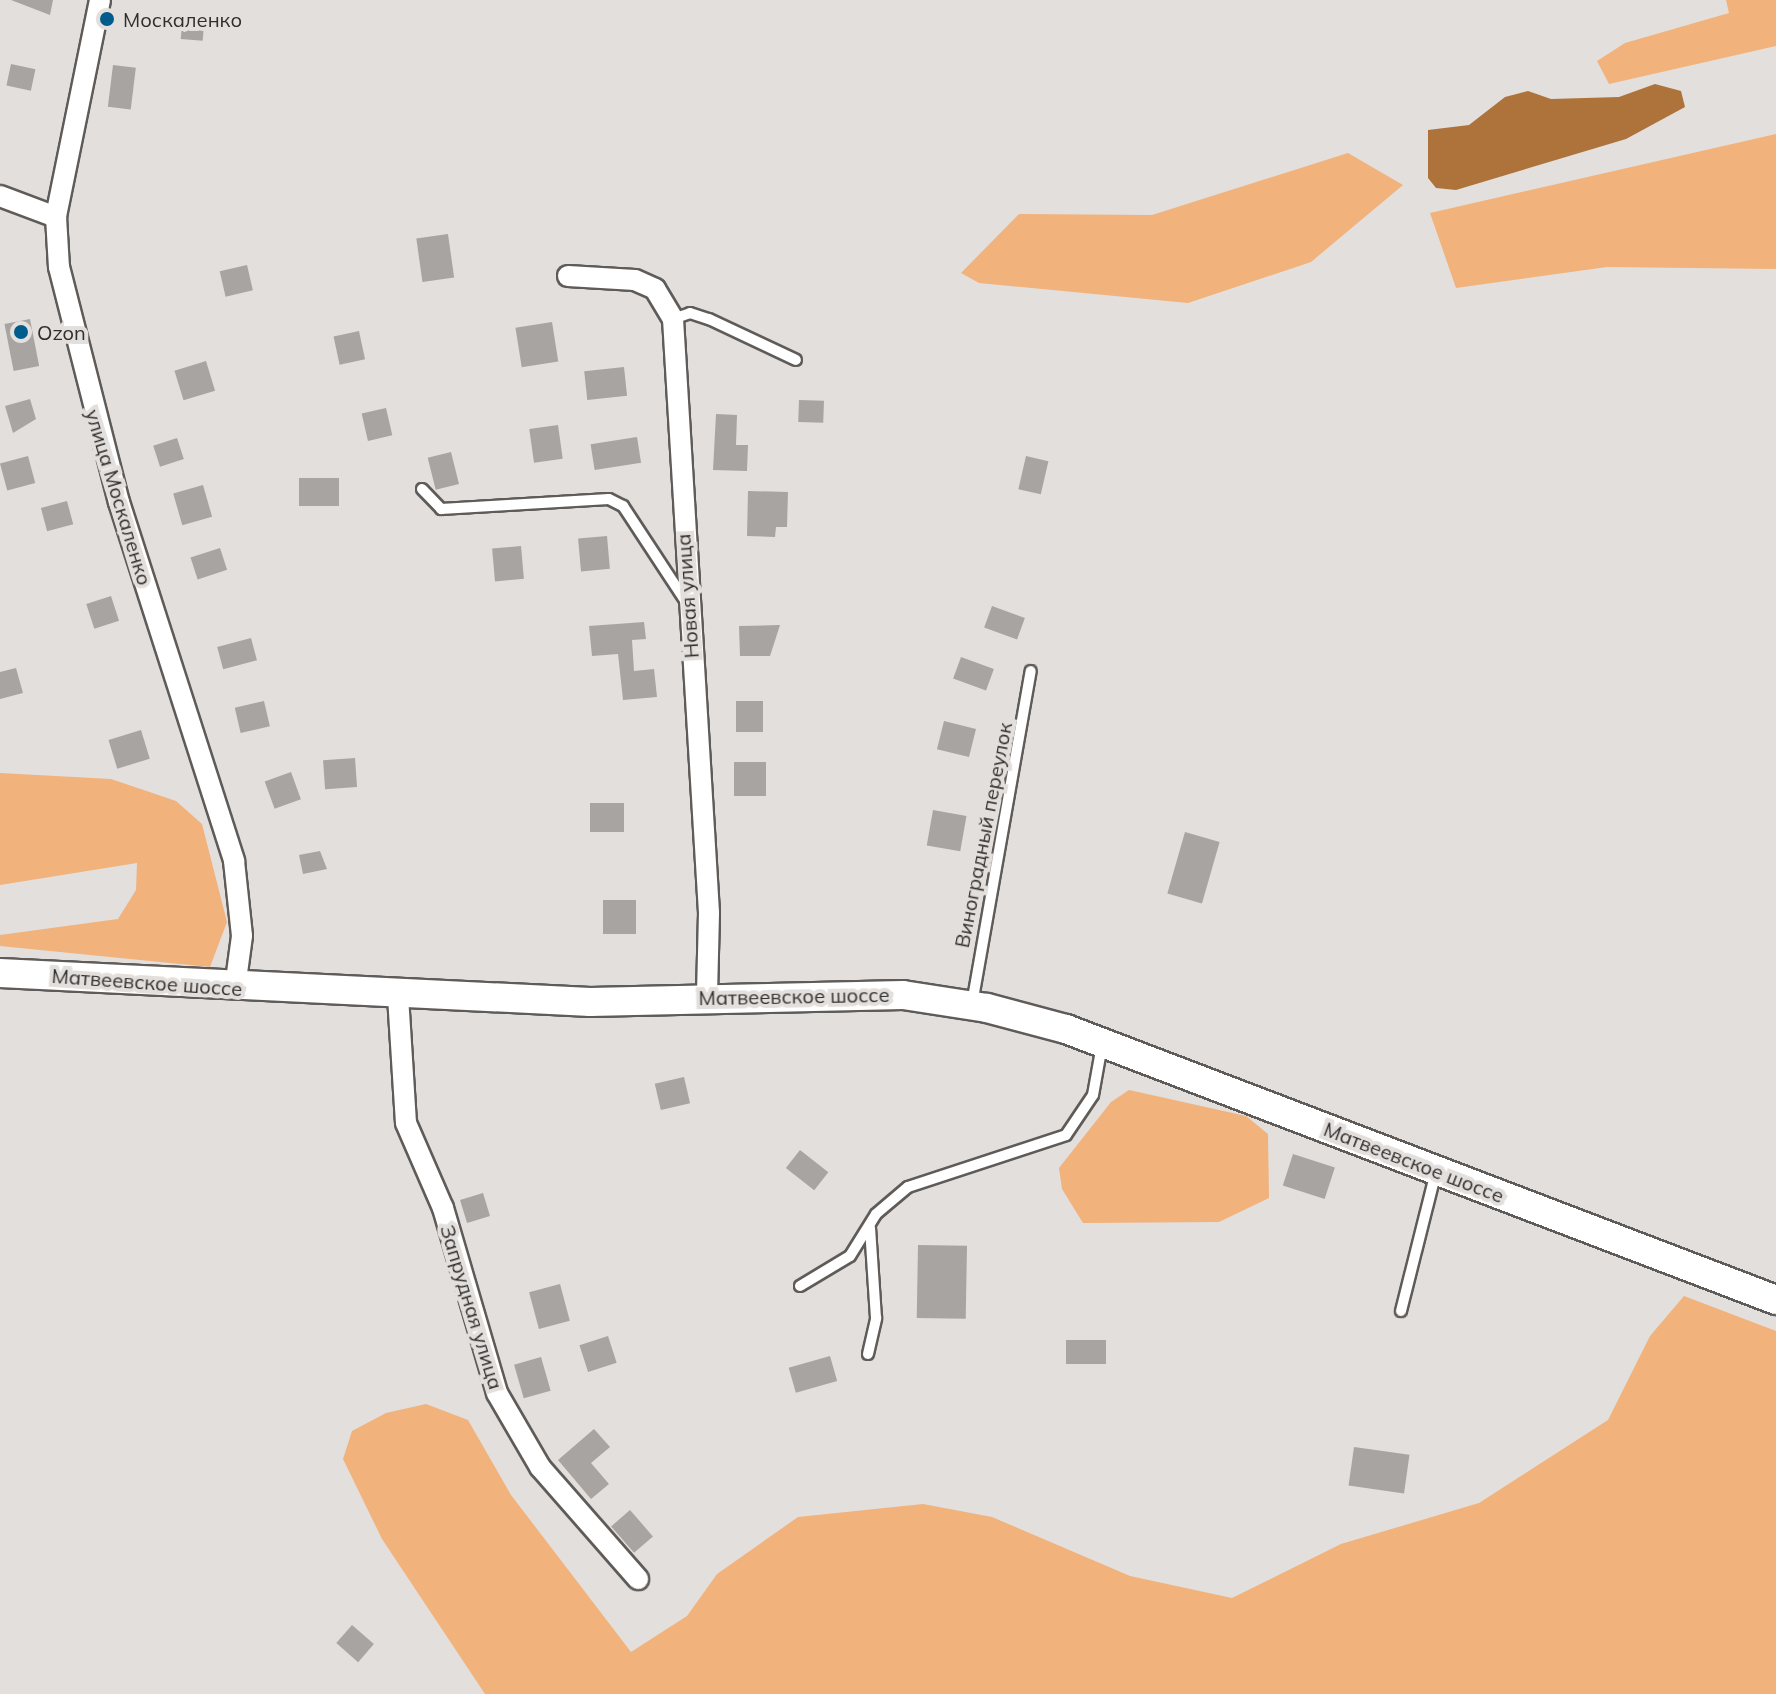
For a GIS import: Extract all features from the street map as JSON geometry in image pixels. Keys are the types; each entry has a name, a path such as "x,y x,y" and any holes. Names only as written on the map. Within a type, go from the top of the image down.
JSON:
{"main road":[{"name":"Матвеевское шоссе","path":"0,973 398,996 903,995 972,1006 1103,1043 1776,1300"}],"street":[{"name":"улица Москаленко","path":"100,0 56,217 67,312 88,392 234,861 242,936 223,988"},
{"path":"0,196 56,217"},
{"path":"568,276 635,280 655,289 673,319"},
{"name":"Новая улица","path":"673,319 687,604 709,913 707,997"},
{"name":"Запрудная улица","path":"398,996 406,1123 443,1208 497,1393 540,1467 638,1579"}],"lane":[{"path":"673,319 709,319 796,360"},
{"path":"422,489 441,509 609,499 623,506 687,604"},
{"name":"Виноградный переулок","path":"972,1006 1031,671"},
{"path":"800,1286 850,1256 870,1226 908,1187 1066,1135 1093,1095 1103,1043"},
{"path":"1401,1311 1437,1171"},
{"path":"868,1354 876,1318 870,1226"}],"shaded area":[{"path":"1726,0 1776,0 1776,46 1609,84 1597,61 1625,43 1729,13"},
{"path":"1655,84 1681,91 1685,107 1626,139 1456,190 1436,188 1428,178 1428,130 1469,125 1505,97 1528,91 1551,99 1619,97"},
{"path":"1776,134 1776,269 1607,267 1456,288 1430,213"},
{"path":"1348,153 1403,185 1311,262 1188,303 979,283 961,273 1019,214 1152,215"},
{"path":"0,773 111,779 176,801 202,824 227,922 210,967 0,946 0,935 118,919 136,890 137,863 0,885"},
{"path":"1129,1090 1246,1116 1268,1134 1269,1198 1219,1222 1083,1223 1062,1189 1059,1168 1111,1102"},
{"path":"1684,1296 1776,1331 1776,1694 485,1694 382,1539 343,1459 352,1431 386,1413 426,1404 468,1420 511,1495 631,1652 687,1616 717,1574 798,1517 923,1504 992,1517 1130,1576 1232,1598 1341,1544 1479,1503 1608,1420 1650,1336"}],"building":[{"path":"11,0 53,0 50,15"},
{"path":"183,13 205,15 203,41 181,39"},
{"path":"11,64 35,69 31,91 6,86"},
{"path":"113,65 136,68 131,109 108,107"},
{"path":"448,234 454,278 422,282 416,238"},
{"path":"247,265 253,290 226,297 220,271"},
{"path":"30,319 39,366 14,371 4,324"},
{"path":"552,322 558,362 522,367 515,328"},
{"path":"359,331 365,359 340,365 334,336"},
{"path":"206,361 215,391 184,400 174,371"},
{"path":"624,367 627,396 587,400 584,371"},
{"path":"30,399 36,419 13,433 5,406"},
{"path":"799,400 824,401 823,423 798,422"},
{"path":"386,408 392,435 368,441 362,414"},
{"path":"716,414 737,415 736,445 748,445 747,471 713,470"},
{"path":"558,425 563,459 534,463 529,429"},
{"path":"637,437 641,463 595,470 591,444"},
{"path":"177,438 184,459 160,467 153,446"},
{"path":"451,452 459,484 436,490 428,458"},
{"path":"28,456 35,483 7,491 0,464"},
{"path":"1026,456 1048,461 1041,494 1018,489"},
{"path":"299,478 339,478 339,506 299,506"},
{"path":"203,485 212,517 182,525 173,494"},
{"path":"748,491 788,492 787,527 776,527 775,537 747,536"},
{"path":"67,501 73,524 47,531 41,508"},
{"path":"607,536 610,569 581,571 578,539"},
{"path":"521,546 524,579 495,581 492,549"},
{"path":"220,548 227,570 198,579 191,558"},
{"path":"111,596 119,621 94,629 86,604"},
{"path":"992,606 1025,618 1017,640 984,628"},
{"path":"644,622 646,639 632,640 634,671 654,669 657,697 623,700 618,654 592,656 589,626"},
{"path":"780,625 770,656 740,656 739,626"},
{"path":"251,638 257,660 223,669 217,647"},
{"path":"961,657 994,669 986,691 953,679"},
{"path":"16,668 23,693 0,699 0,672"},
{"path":"264,701 270,726 241,733 235,708"},
{"path":"736,701 763,701 763,732 736,732"},
{"path":"944,721 976,729 969,757 937,749"},
{"path":"141,730 150,759 117,769 108,740"},
{"path":"355,758 357,787 325,789 323,760"},
{"path":"734,762 766,762 766,796 734,796"},
{"path":"291,772 301,799 275,809 265,782"},
{"path":"590,803 624,803 624,832 590,832"},
{"path":"933,810 966,816 960,851 927,845"},
{"path":"1185,832 1220,842 1202,903 1167,894"},
{"path":"320,851 327,869 303,874 299,855"},
{"path":"603,900 636,900 636,934 603,934"},
{"path":"684,1077 690,1103 661,1110 655,1084"},
{"path":"800,1150 828,1172 814,1190 786,1168"},
{"path":"1293,1154 1335,1168 1325,1199 1283,1185"},
{"path":"483,1193 490,1216 467,1223 460,1200"},
{"path":"918,1245 967,1246 966,1319 917,1318"},
{"path":"560,1284 570,1321 539,1329 529,1292"},
{"path":"608,1336 617,1363 588,1372 579,1345"},
{"path":"1066,1340 1106,1340 1106,1364 1066,1364"},
{"path":"830,1356 837,1381 796,1393 789,1368"},
{"path":"541,1357 551,1391 524,1398 514,1365"},
{"path":"594,1429 610,1447 591,1463 609,1484 591,1499 558,1460"},
{"path":"1354,1447 1409,1455 1404,1493 1349,1486"},
{"path":"630,1510 653,1536 634,1553 611,1526"},
{"path":"352,1625 374,1644 358,1662 336,1643"}],"place":[{"name":"Москаленко","path":"107,19"},
{"name":"Ozon","path":"21,332"}]}
